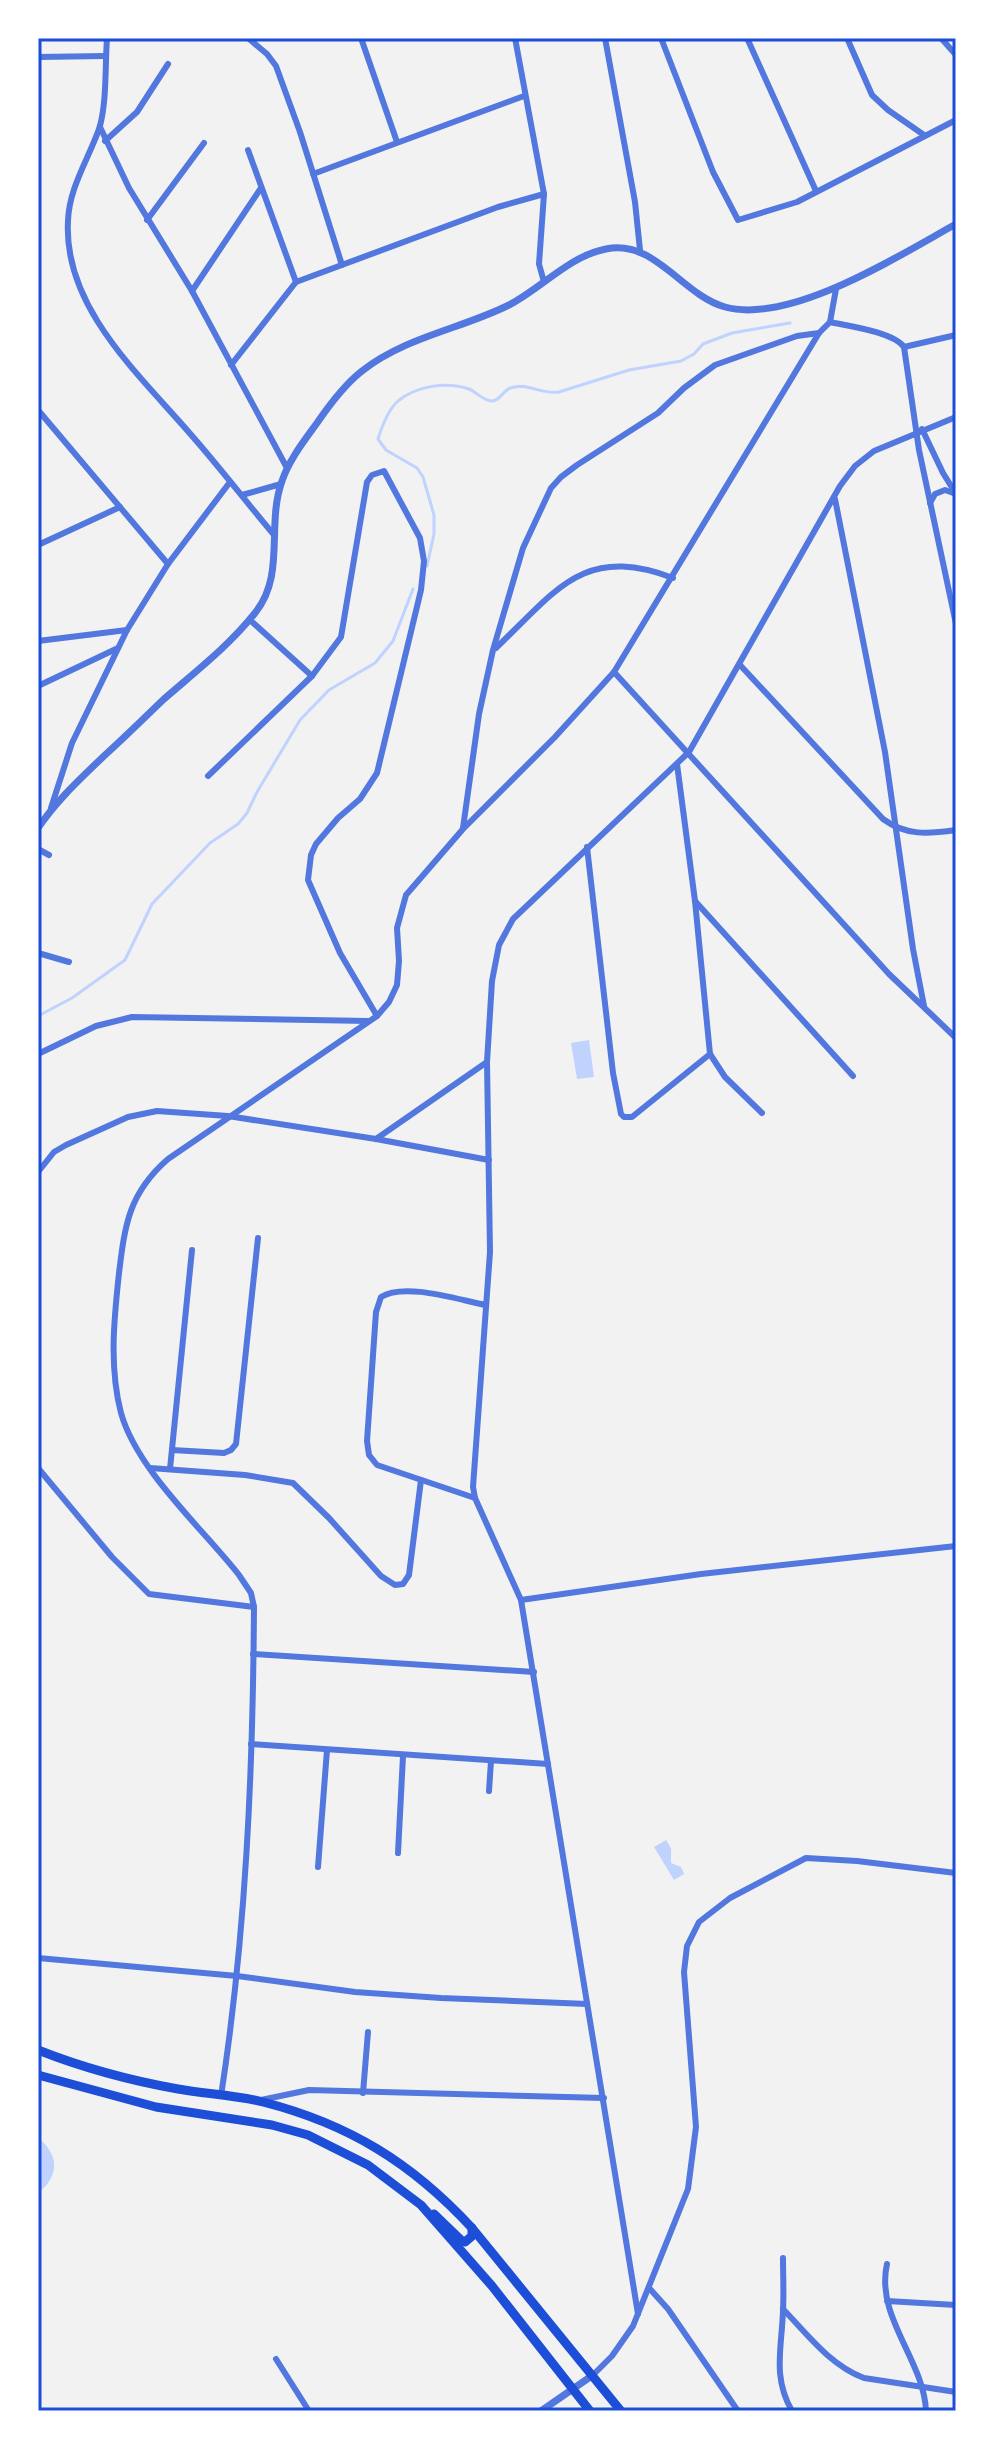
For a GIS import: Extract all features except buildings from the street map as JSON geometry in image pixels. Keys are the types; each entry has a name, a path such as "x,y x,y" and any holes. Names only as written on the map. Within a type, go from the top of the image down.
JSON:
{"main road":[{"path":"38,2050 64,2060 174,2088 259,2101 321,2119 389,2153 446,2200 472,2228 621,2411"},
{"path":"38,2075 156,2107 249,2120 308,2135 368,2165 444,2221 462,2241 472,2236 472,2228"},
{"path":"421,2205 492,2286 590,2411"}],"street":[{"path":"107,38 100,126 75,186 68,220 68,242 80,286 94,316 124,356 275,536"},
{"path":"248,38 276,66 342,265"},
{"path":"361,38 397,142"},
{"path":"515,38 544,194 539,264 544,282"},
{"path":"605,38 635,202 640,250"},
{"path":"661,38 713,172 738,220 786,206 956,120"},
{"path":"747,38 816,191"},
{"path":"847,38 872,95 924,135"},
{"path":"941,38 956,55"},
{"path":"38,57 106,56"},
{"path":"105,141 137,112 168,64"},
{"path":"313,174 524,96"},
{"path":"100,126 147,220 192,291 287,468"},
{"path":"147,220 204,143"},
{"path":"248,150 296,282"},
{"path":"192,291 261,188"},
{"path":"231,365 296,282 498,207 544,194"},
{"path":"38,828 73,784 250,620 267,594 273,566 275,518 287,468 333,401 360,372 403,346 512,303 590,254 621,247 640,250 704,298 725,307 744,310 773,307 836,289 956,224"},
{"path":"221,2096 244,1912 254,1607 251,1593 239,1575 149,1468 122,1416 115,1382 114,1324 124,1233 134,1200 147,1179 168,1159 377,1016 389,1002 397,985 397,928 406,895 463,829 614,672 819,333 830,322 836,289"},
{"path":"830,322 879,334 899,341 904,347 930,506 956,624"},
{"path":"463,829 473,753 493,650 523,548 545,498 561,477 648,421 715,365 797,336 819,333"},
{"path":"904,347 956,335"},
{"path":"38,410 168,564"},
{"path":"638,2314 521,1600 475,1498 475,1448 490,1241 487,1062 492,981 502,935 513,919 689,752 848,475 864,457 919,430 956,417"},
{"path":"919,430 956,494 945,490 937,492 930,506"},
{"path":"208,776 312,676 337,645 344,631 367,482 381,470 386,473 420,538 424,561 421,590 377,773 360,799 338,818 316,844 311,855 308,880 340,953 377,1016"},
{"path":"51,808 72,743 127,630 168,564 230,482"},
{"path":"242,495 281,484"},
{"path":"835,499 885,752 924,1006"},
{"path":"38,545 120,507"},
{"path":"256,514 275,518"},
{"path":"493,650 548,598 590,569 603,566 635,567 673,578"},
{"path":"250,620 312,676"},
{"path":"38,641 127,630"},
{"path":"38,686 119,647"},
{"path":"740,665 864,801 896,828 920,833 956,830"},
{"path":"614,672 889,974 956,1038"},
{"path":"677,764 710,1054 725,1077 762,1113"},
{"path":"587,847 614,1084 621,1114 632,1117 710,1054"},
{"path":"38,849 49,855"},
{"path":"695,901 853,1076"},
{"path":"38,953 69,962"},
{"path":"38,1054 96,1026 132,1017 369,1021"},
{"path":"376,1139 487,1062"},
{"path":"38,1172 54,1152 128,1117 157,1111 228,1116 489,1160"},
{"path":"172,1450 224,1453 236,1444 258,1238"},
{"path":"170,1469 192,1250"},
{"path":"475,1498 377,1465 367,1450 378,1303 387,1293 411,1291 486,1305"},
{"path":"38,1468 112,1557 149,1594 254,1607"},
{"path":"149,1468 293,1483 381,1576 395,1585 403,1584 409,1575 421,1480"},
{"path":"521,1600 701,1574 956,1546"},
{"path":"253,1654 534,1672"},
{"path":"251,1744 548,1764"},
{"path":"318,1867 327,1750"},
{"path":"398,1853 403,1756"},
{"path":"489,1791 491,1761"},
{"path":"541,2411 593,2375 623,2342 650,2289 688,2189 696,2127 684,1972 687,1946 699,1922 730,1898 806,1858 956,1873"},
{"path":"38,1958 237,1976 355,1992 587,2004"},
{"path":"363,2093 368,2032"},
{"path":"259,2101 296,2091 604,2098"},
{"path":"783,2258 778,2373 781,2389 792,2411"},
{"path":"887,2264 884,2278 887,2301 921,2387 926,2411"},
{"path":"650,2289 668,2309 738,2411"},
{"path":"887,2301 956,2305"},
{"path":"783,2309 851,2373 864,2378 956,2392"},
{"path":"276,2359 309,2411"}],"water":[{"path":"589,1040 594,1077 577,1079 571,1043"},
{"path":"666,1840 671,1848 671,1863 681,1867 684,1874 674,1880 654,1847"},
{"path":"38,2138 50,2151 54,2165 50,2179 38,2193"}],"waterway":[{"path":"427,566 434,534 434,515 423,477 417,468 386,450 378,439 391,409 405,396 442,385 469,389 491,401 516,387 559,392 629,370 681,361 694,354 703,344 732,333 790,323"},
{"path":"38,1016 72,998 125,960 152,904 210,843 238,824 247,813 300,720 329,690 375,663 393,641 413,589"}]}
